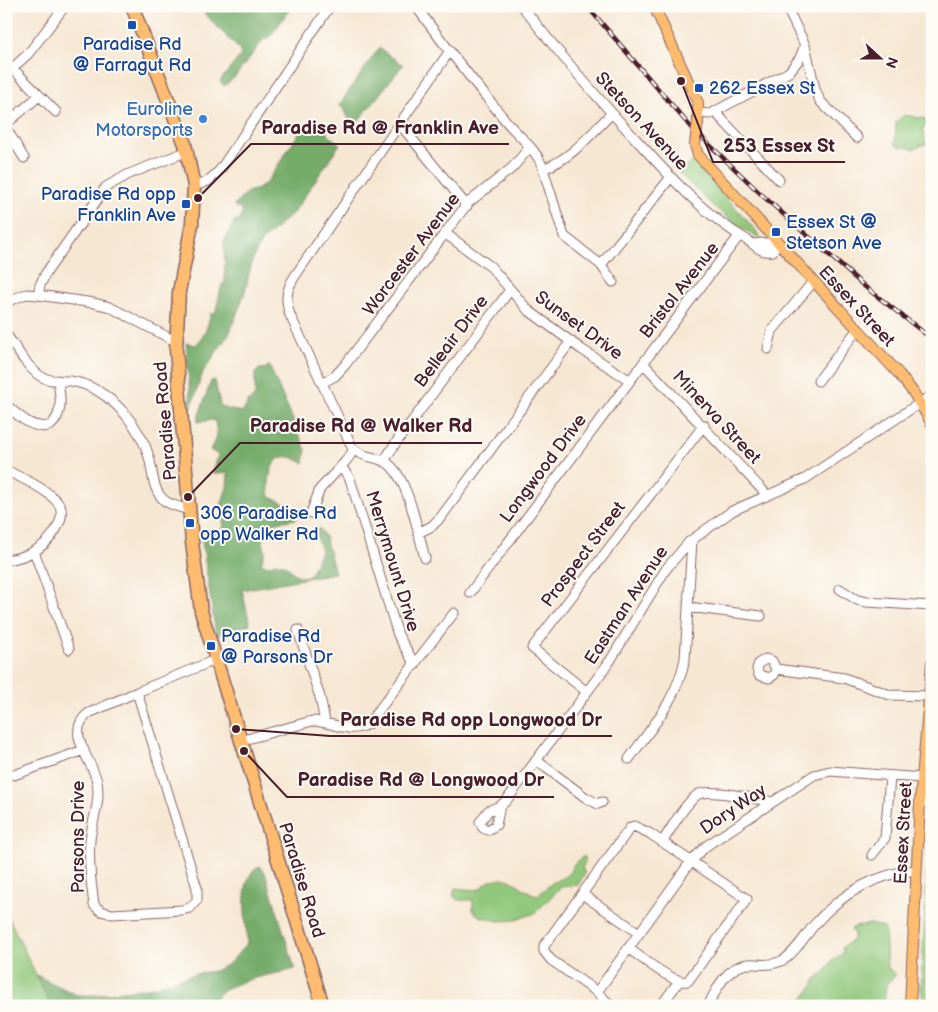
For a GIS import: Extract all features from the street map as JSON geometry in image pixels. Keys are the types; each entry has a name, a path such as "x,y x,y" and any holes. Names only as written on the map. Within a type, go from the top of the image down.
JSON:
{"highway":[{"name":"Paradise Road","path":"132,6 188,151 194,186 192,224 179,292 176,342 189,510 201,611 323,1006"}],"main road":[{"name":"Essex Street","path":"654,6 696,98 698,118 695,145 698,155 899,374 920,402 932,424"},
{"name":"Essex Street","path":"910,1006 920,802 932,662"}],"street":[{"path":"56,112 9,72 65,6"},
{"path":"126,6 132,6"},
{"path":"194,186 208,181 220,170 330,6"},
{"path":"416,6 449,52 538,156 564,236 601,266 613,282"},
{"name":"Stetson Avenue","path":"522,6 611,114 706,212 753,244 777,242"},
{"path":"786,6 805,45 815,89 820,101 857,138"},
{"path":"698,118 715,112 789,72 800,58 805,45"},
{"path":"425,558 399,476 384,461 360,454 354,450 290,315 286,301 288,290 399,123 449,52"},
{"path":"6,124 39,96"},
{"path":"715,112 779,180"},
{"path":"543,168 553,165 570,154 611,114"},
{"path":"399,123 467,206"},
{"path":"6,128 24,158"},
{"name":"Worcester Avenue","path":"322,383 335,376 346,365 467,206 512,168 530,147"},
{"path":"38,295 40,285 46,273 106,187 129,174 188,151"},
{"path":"601,266 671,177"},
{"name":"Sunset Drive","path":"446,234 491,268 528,310 629,380"},
{"name":"Bristol Avenue","path":"643,363 739,236"},
{"path":"768,349 769,338 777,324 813,282"},
{"name":"Belleair Drive","path":"384,461 510,290"},
{"path":"6,302 26,294 94,302 110,307 176,342"},
{"path":"818,381 857,330"},
{"path":"6,334 22,357 40,376 52,380 85,384 114,403 130,421 139,435 149,456 154,484 160,495 167,502 189,510"},
{"path":"418,533 432,526 441,517 571,341"},
{"name":"Longwood Drive","path":"470,593 643,363"},
{"name":"Minerva Street","path":"643,363 704,425 767,495"},
{"path":"6,405 32,424 42,427 51,425 57,417 60,407 58,380"},
{"name":"Eastman Avenue","path":"500,806 587,692 626,636 666,569 692,540 732,511 805,479 932,395"},
{"name":"Prospect Street","path":"587,692 532,648 704,425"},
{"path":"310,513 320,489 354,450"},
{"name":"Merrymount Drive","path":"341,466 353,488 398,636 415,665"},
{"path":"6,470 50,496 61,508 60,520 55,532 47,543 34,551 6,560"},
{"path":"629,759 669,704 679,685 685,659 692,540"},
{"path":"34,551 69,649"},
{"path":"840,589 857,600 932,606"},
{"path":"688,607 761,616"},
{"path":"240,741 305,722 325,722 346,728 361,728 368,724 454,613"},
{"path":"298,630 320,697 325,722"},
{"name":"Parsons Drive","path":"137,692 197,888 197,900 190,908 174,911 112,914 101,911 94,905 90,850 98,791 94,773 78,730 83,717 137,692 215,660"},
{"path":"776,669 844,678 883,694 929,696"},
{"path":"14,775 84,750"},
{"path":"536,760 585,797 598,804 602,802"},
{"name":"Dory Way","path":"597,992 690,862 718,836 791,789 822,772 830,770 890,777 922,778"},
{"path":"872,856 884,838 890,777"},
{"path":"662,842 690,804 701,793 714,792 773,802"},
{"path":"920,802 932,803"},
{"path":"612,1006 597,992 546,956 544,946 630,828 634,826 644,830 747,899 688,981 679,981 628,948"},
{"path":"708,1006 723,979 733,969 741,965 770,965 781,962 792,953 822,917 853,890 895,872 916,870"},
{"path":"582,894 640,933"},
{"path":"661,1006 679,981"}],"green space":[{"path":"197,6 292,6 270,37 264,39 234,78 224,86 220,81 241,55 239,49"},
{"path":"379,48 403,65 355,125 351,124 345,111 339,105"},
{"path":"904,115 926,119 928,123 923,129 926,144 913,149 895,145 896,122"},
{"path":"304,125 317,132 324,125 329,136 340,144 294,212 261,242 253,258 244,295 230,332 203,372 191,408 186,343 196,345 199,342 204,334 211,313 215,314 222,284 225,284 224,241 235,220 239,221 243,211 234,206 247,192 258,189 267,182"},
{"path":"693,160 761,238 728,218 679,173"},
{"path":"269,365 306,450 304,463 290,457 283,457 274,464 271,471 269,478 270,497 290,506 296,519 260,525 265,552 261,563 268,566 275,563 284,564 298,576 310,575 321,551 316,536 317,529 320,529 325,537 335,573 242,590 250,624 216,636 201,534 224,529 221,506 227,487 228,473 213,474 218,455 210,450 217,436 215,420 197,422 211,381 215,380 220,405 227,409 243,412 248,402 255,396 255,373 259,369 267,368"},
{"path":"932,771 932,1006 924,1006 921,990"},
{"path":"584,856 586,860 582,868 585,873 578,885 561,887 535,913 516,920 498,921 479,916 473,911 473,900 458,900 453,896 455,888 477,890 490,881 498,879 510,880 538,895 552,883 568,875 574,864"},
{"path":"259,866 265,872 295,969 247,980 234,985 216,997 212,1006 51,1006 36,975 77,995 94,995 153,987 194,974 214,971 229,964 247,943 246,890 252,872"},
{"path":"6,912 51,1006 6,1006"},
{"path":"870,924 883,927 885,930 887,967 896,975 886,984 884,1006 797,1006 812,988 817,977 826,971 832,961 843,953 842,947 853,940 852,928"}],"railway":[{"path":"587,6 689,125 763,196 864,286 932,339"}],"place":[{"name":"Paradise Rd @ Farragut Rd","path":"132,25"},
{"name":"253 Essex St","path":"681,81"},
{"name":"262 Essex St","path":"699,88"},
{"name":"Euroline Motorsports","path":"203,119"},
{"name":"Paradise Rd @ Franklin Ave","path":"198,198"},
{"name":"Paradise Rd opp Franklin Ave","path":"186,204"},
{"name":"Essex St @ Stetson Ave","path":"776,232"},
{"name":"Paradise Rd @ Walker Rd","path":"188,497"},
{"name":"306 Paradise Rd opp Walker Rd","path":"190,523"},
{"name":"Paradise Rd @ Parsons Dr","path":"211,646"},
{"name":"Paradise Rd opp Longwood Dr","path":"236,729"},
{"name":"Paradise Rd @ Longwood Dr","path":"244,751"}]}
